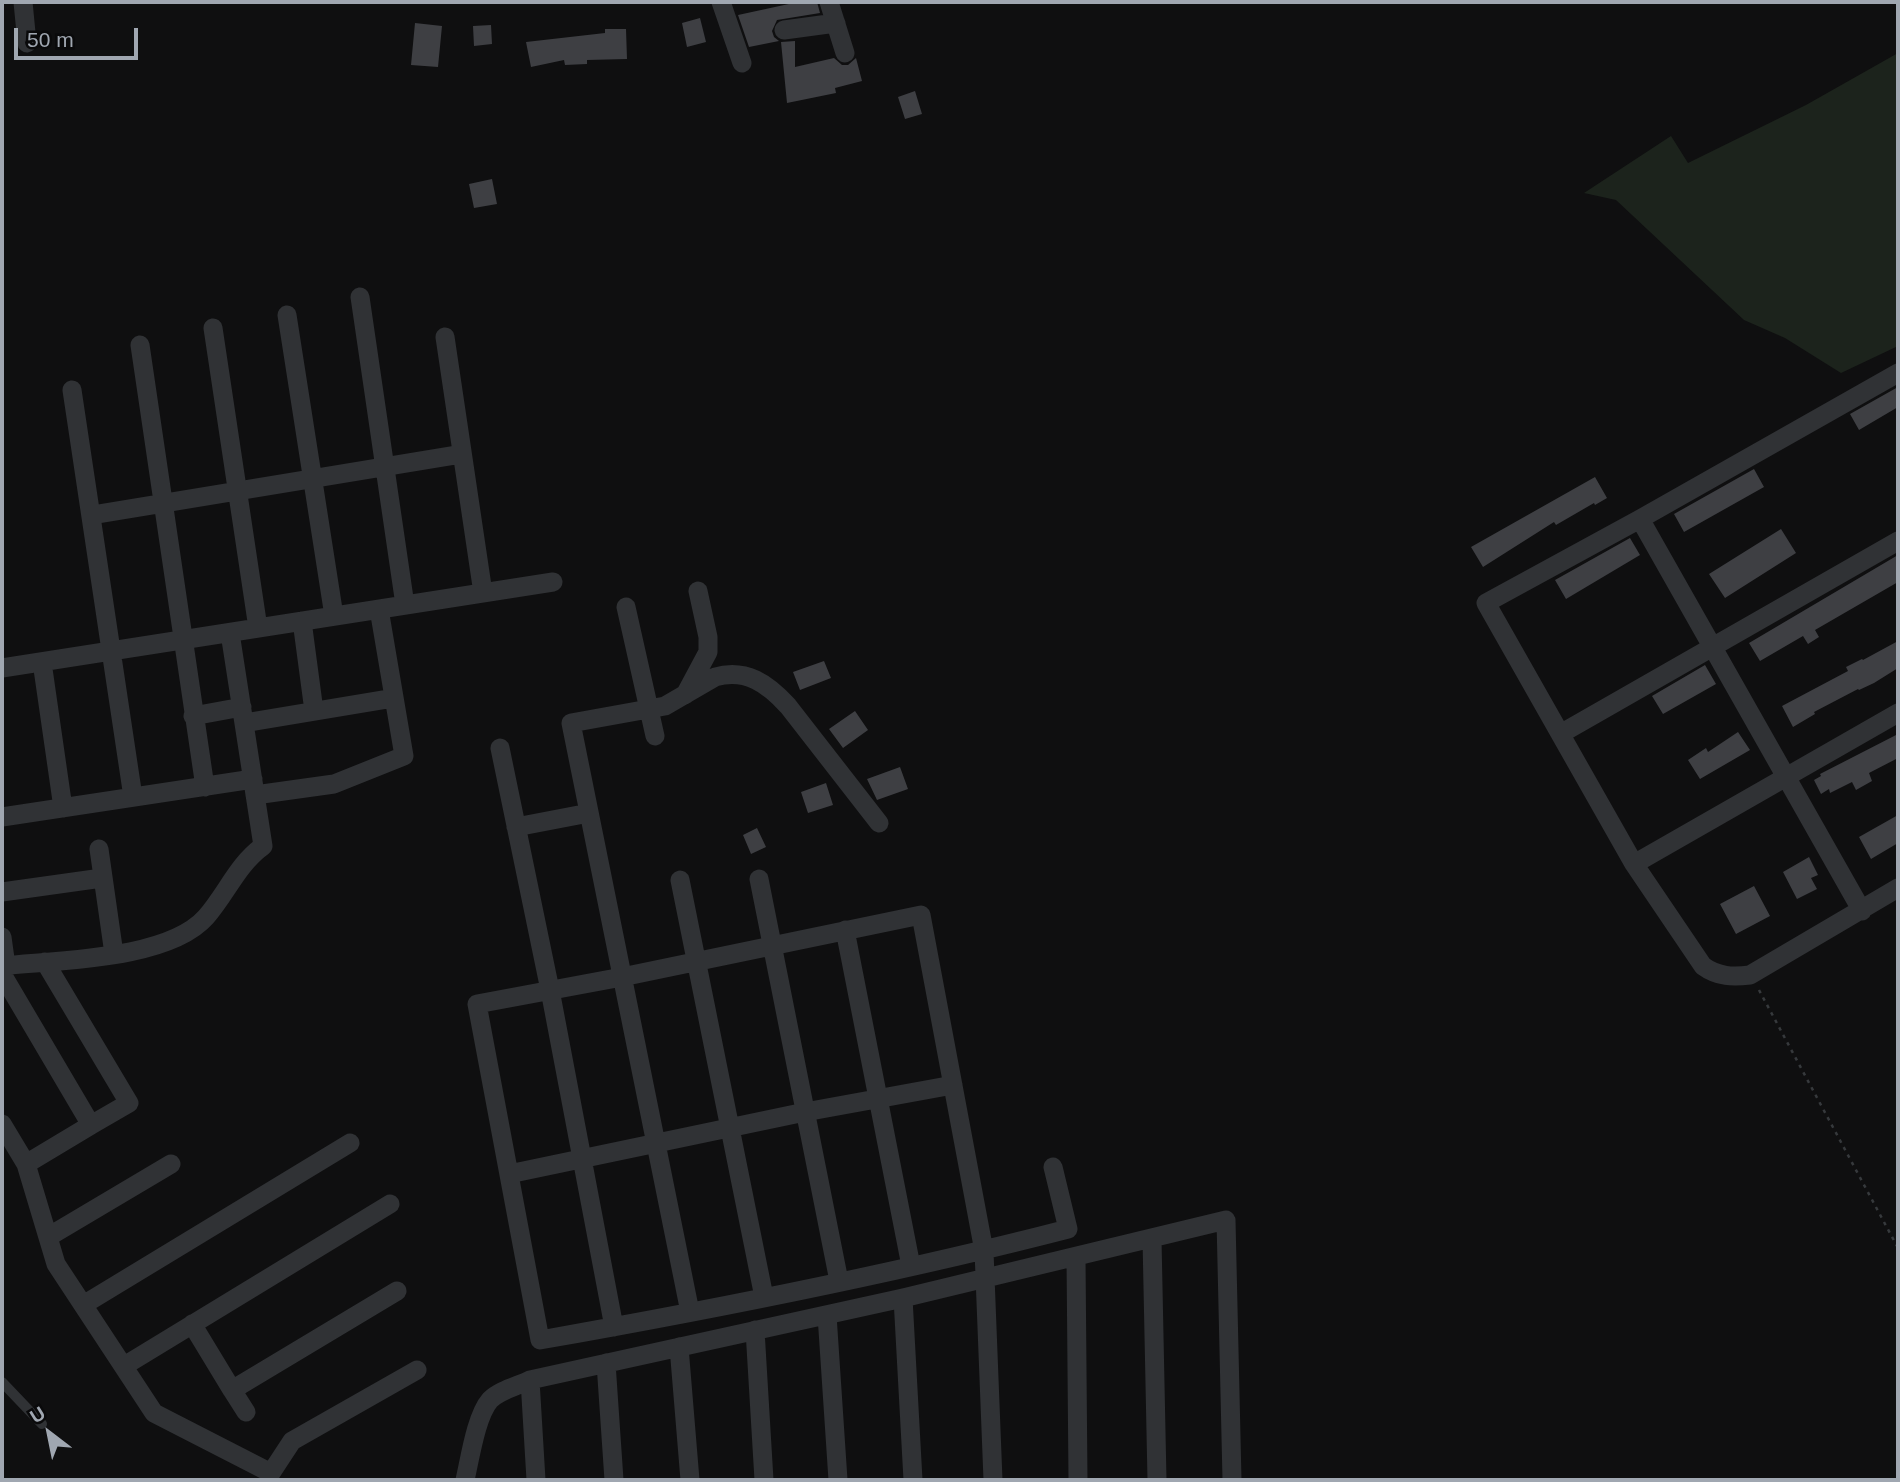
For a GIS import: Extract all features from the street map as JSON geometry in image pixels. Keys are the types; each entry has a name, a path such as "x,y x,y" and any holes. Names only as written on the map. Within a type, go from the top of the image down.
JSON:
{"street":[{"path":"23,2 27,43"},
{"path":"721,2 742,62"},
{"path":"829,2 845,53"},
{"path":"784,30 836,23"},
{"path":"360,297 405,605"},
{"path":"287,315 334,616"},
{"path":"213,328 258,628"},
{"path":"445,337 483,593"},
{"path":"140,345 205,787"},
{"path":"1898,373 1486,603 1634,864 1703,966 1721,975 1750,975 1898,888"},
{"path":"72,390 133,797"},
{"path":"92,515 462,454"},
{"path":"1640,519 1862,911"},
{"path":"1562,733 1898,541"},
{"path":"2,668 553,582"},
{"path":"684,696 708,652 708,637 698,591"},
{"path":"626,607 655,736"},
{"path":"2,817 205,787 334,784 404,756 379,609"},
{"path":"302,621 314,711"},
{"path":"3,969 147,948 189,933 207,916 240,867 263,846 230,632"},
{"path":"42,662 63,808"},
{"path":"690,1312 571,723 665,706 715,677 736,674 752,677 773,689 840,770 879,823"},
{"path":"193,716 314,711 394,698"},
{"path":"1634,864 1898,713"},
{"path":"500,748 550,990 614,1327"},
{"path":"516,827 589,813"},
{"path":"99,849 114,954"},
{"path":"2,892 102,878"},
{"path":"759,879 839,1281"},
{"path":"680,880 764,1297"},
{"path":"993,1480 984,1251 921,915 622,977 477,1003 540,1340 984,1251 1068,1229 1054,1167"},
{"path":"845,930 911,1266"},
{"path":"2,937 3,969 91,1125"},
{"path":"26,1164 130,1103 45,962"},
{"path":"509,1174 805,1112 953,1085"},
{"path":"2,1124 26,1164 56,1264 154,1413 271,1473 292,1441 417,1370"},
{"path":"83,1305 350,1143"},
{"path":"48,1237 171,1164"},
{"path":"124,1366 390,1203"},
{"path":"465,1480 481,1418 489,1402 498,1394 530,1380 903,1298 1226,1220 1233,1478"},
{"path":"1152,1239 1157,1480"},
{"path":"1076,1257 1079,1480"},
{"path":"232,1390 397,1291"},
{"path":"903,1298 914,1480"},
{"path":"827,1315 838,1480"},
{"path":"192,1324 246,1412"},
{"path":"755,1330 764,1480"},
{"path":"679,1347 690,1480"},
{"path":"606,1363 614,1480"},
{"path":"530,1380 536,1480"}],"lane":[{"path":"2,1382 42,1423"}],"path":[{"path":"1750,975 1898,1248"}],"shaded area":[{"path":"1898,53 1898,346 1841,373 1785,338 1744,320 1616,200 1584,193 1671,136 1688,163 1806,105"}],"building":[{"path":"798,2 817,2 820,13 777,20 772,31 779,41 749,47 738,15"},
{"path":"700,18 706,42 687,47 682,23"},
{"path":"415,23 442,26 438,67 411,65"},
{"path":"491,25 492,44 474,46 473,26"},
{"path":"605,29 626,29 627,59 587,60 587,64 565,65 564,60 531,67 526,42 605,33"},
{"path":"795,41 795,67 834,58 842,65 848,65 856,58 862,81 835,88 836,93 787,103 781,42"},
{"path":"915,91 922,114 905,119 898,97"},
{"path":"492,179 497,204 474,208 469,184"},
{"path":"1898,387 1898,407 1859,430 1850,414"},
{"path":"1754,469 1764,487 1684,532 1674,514"},
{"path":"1595,477 1607,498 1556,525 1554,522 1483,567 1471,547"},
{"path":"1781,529 1796,553 1725,598 1709,574"},
{"path":"1630,538 1640,555 1566,599 1555,580"},
{"path":"1898,555 1898,582 1815,630 1819,637 1808,644 1803,636 1760,661 1749,643"},
{"path":"1898,641 1898,668 1874,683 1814,712 1815,714 1793,727 1782,706 1848,671 1846,667"},
{"path":"824,661 831,678 800,690 793,672"},
{"path":"1705,665 1716,684 1663,714 1652,696"},
{"path":"855,711 868,730 843,748 829,729"},
{"path":"1738,732 1750,750 1700,779 1688,760 1706,748 1708,752"},
{"path":"1898,734 1898,758 1869,773 1872,781 1856,790 1852,782 1830,793 1829,789 1821,794 1814,780 1821,776 1820,774"},
{"path":"900,767 908,789 877,800 867,779"},
{"path":"826,783 833,805 808,813 801,792"},
{"path":"1898,815 1898,843 1871,859 1859,837"},
{"path":"757,828 766,847 751,854 743,835"},
{"path":"1809,857 1818,875 1811,878 1817,889 1797,899 1783,872"},
{"path":"1754,886 1770,916 1736,934 1720,904"}]}
